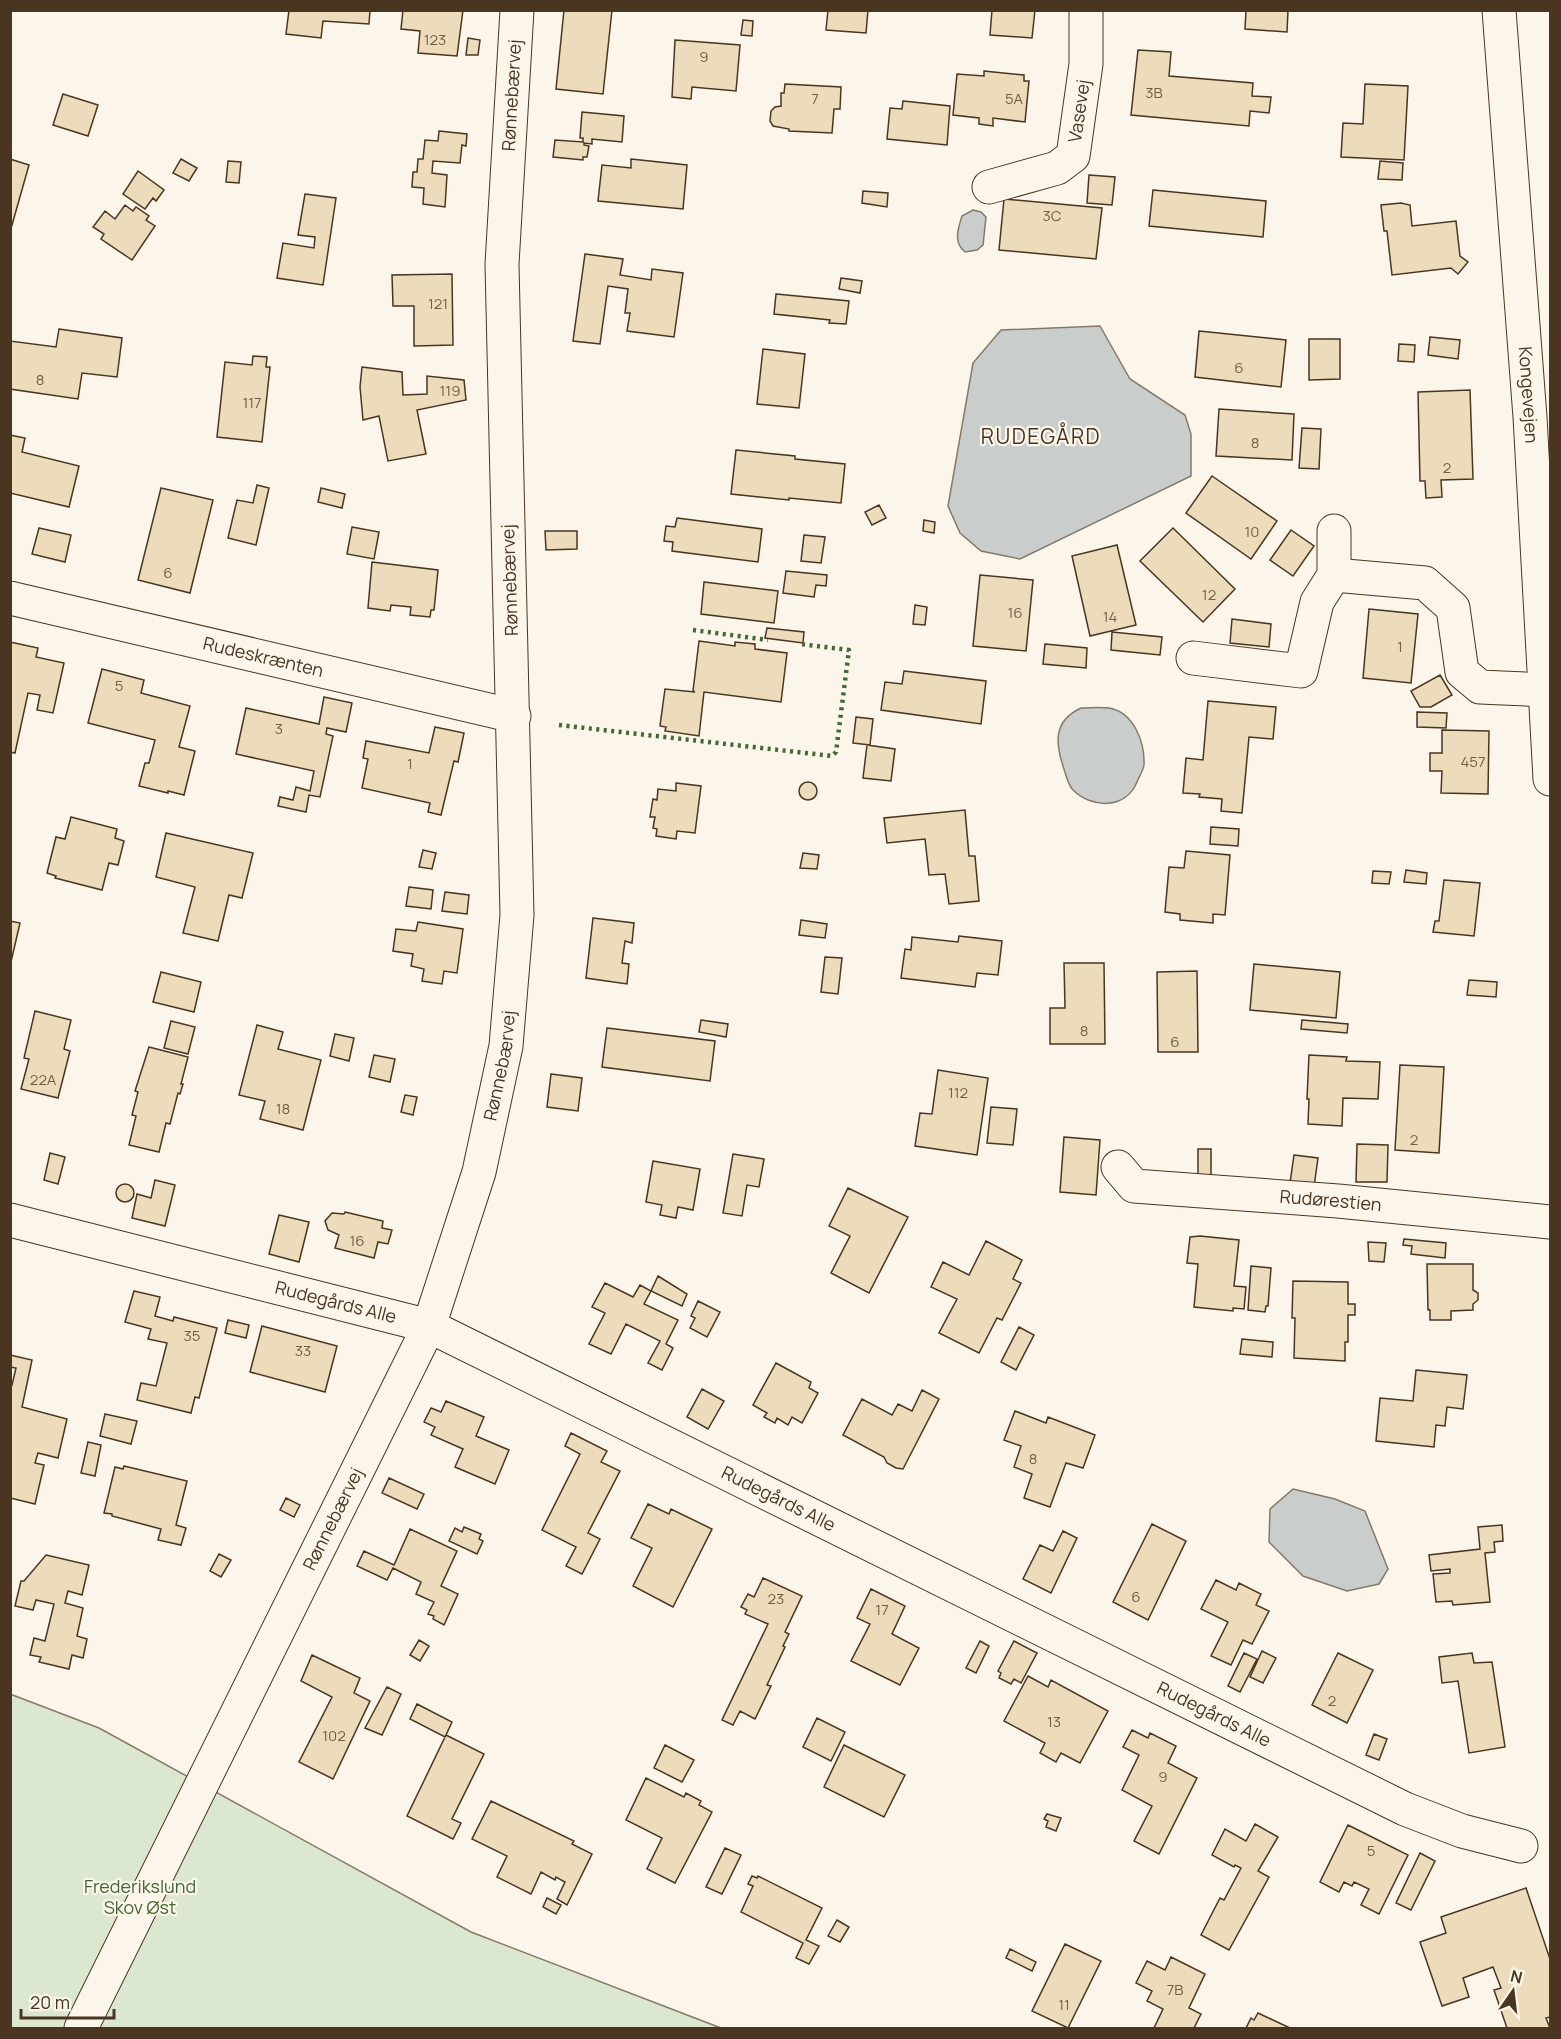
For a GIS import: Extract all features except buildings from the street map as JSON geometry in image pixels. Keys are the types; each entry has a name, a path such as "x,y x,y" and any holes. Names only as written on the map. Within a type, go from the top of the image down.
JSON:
{"street":[{"name":"Rønnebærvej","path":"81,2028 429,1326 479,1172 506,1046 517,915 502,264 517,10"},
{"name":"Vasevej","path":"989,187 1057,168 1072,156 1086,64 1086,10"},
{"name":"Kongevejen","path":"1499,10 1530,417 1551,779"},
{"path":"1193,658 1301,671 1317,602 1334,575 1334,531"},
{"path":"1334,575 1425,583 1453,608 1462,672 1480,687 1547,690"},
{"name":"Rudeskrænten","path":"10,598 514,716"},
{"name":"Rudørestien","path":"1118,1167 1134,1186 1338,1201 1551,1222"},
{"name":"Rudegårds Alle","path":"10,1220 429,1326 1405,1809 1462,1831 1521,1846"}],"green space":[{"name":"Frederikslund Skov Øst","path":"10,1694 99,1728 471,1932 721,2028 11,2028"}],"shaded area":[{"path":"973,210 981,212 986,217 983,245 977,250 965,252 959,244 958,230 962,216"},
{"path":"1100,326 1130,379 1185,415 1191,434 1191,476 1020,559 981,551 960,533 948,506 973,363 1001,330"},
{"path":"1081,708 1109,708 1118,711 1131,722 1140,738 1144,756 1143,769 1132,791 1117,801 1099,803 1089,801 1073,790 1067,780 1059,750 1059,734 1065,719"},
{"path":"1293,1489 1335,1499 1365,1511 1388,1569 1379,1584 1347,1591 1303,1576 1269,1542 1270,1509"}],"hedge":[{"path":"693,630 768,640"},
{"path":"559,725 832,756 836,752 849,650 800,644"}],"district":[{"name":"RUDEGÅRD","path":"1041,437"}]}
